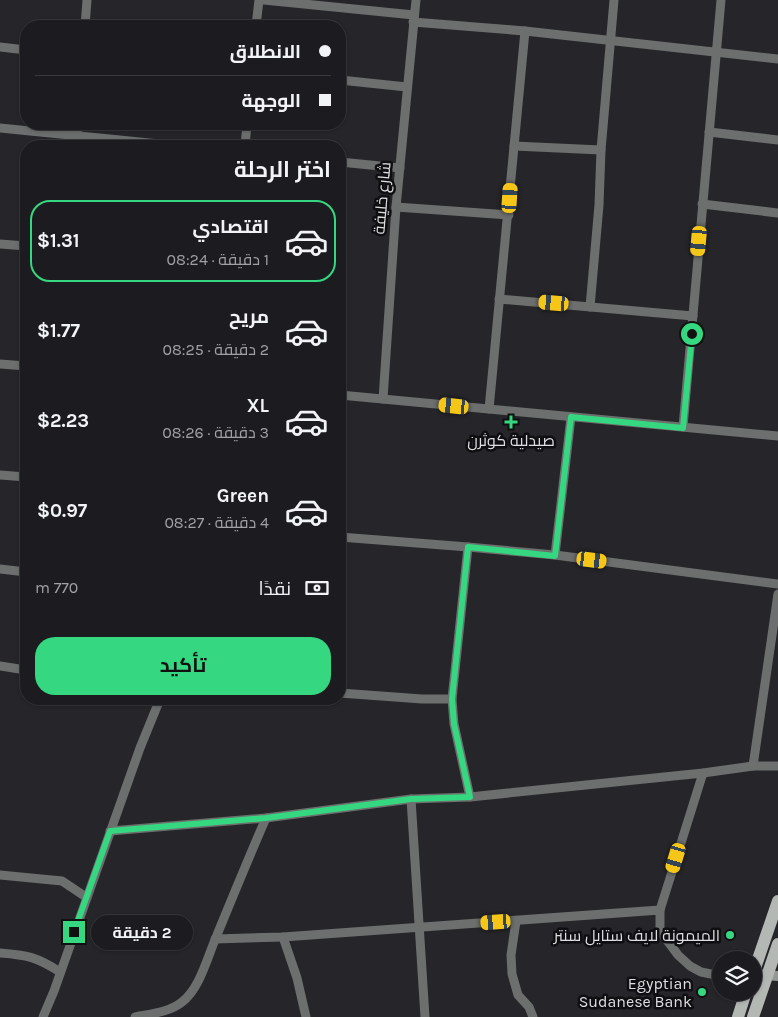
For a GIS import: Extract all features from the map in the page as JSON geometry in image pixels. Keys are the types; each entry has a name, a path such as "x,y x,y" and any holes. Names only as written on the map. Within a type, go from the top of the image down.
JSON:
{"main road":[{"path":"761,951 778,901"},
{"path":"753,1017 773,976 778,944"},
{"path":"738,1017 743,1001"}],"street":[{"path":"85,20 87,0"},
{"path":"257,20 259,0"},
{"path":"264,0 414,19 778,59"},
{"name":"شارع خليفة","path":"383,399 396,207 416,0"},
{"path":"590,306 614,0"},
{"path":"683,428 721,0"},
{"path":"489,409 526,31"},
{"path":"0,47 20,49"},
{"path":"346,81 407,87"},
{"path":"0,128 118,140"},
{"path":"77,140 78,130"},
{"path":"709,132 778,140"},
{"path":"514,146 601,150"},
{"path":"346,163 400,168"},
{"path":"702,204 778,213"},
{"path":"396,207 509,215"},
{"path":"0,244 20,246"},
{"path":"499,298 693,316"},
{"path":"0,364 20,366"},
{"path":"346,396 778,436"},
{"path":"555,556 571,417"},
{"path":"0,475 20,477"},
{"path":"346,537 555,556 778,584"},
{"path":"468,547 452,699 454,724 470,797"},
{"path":"0,569 20,571"},
{"path":"753,766 778,594"},
{"path":"0,666 20,669"},
{"path":"346,693 422,699 452,699"},
{"path":"43,1017 140,748 158,705"},
{"path":"110,831 266,818 411,799 470,797 703,773 753,766 778,766"},
{"path":"703,773 660,910 660,931 678,955 690,966 701,972 712,974"},
{"path":"411,799 425,1017"},
{"path":"135,1017 160,1013 182,1002 192,992 199,980 266,818"},
{"path":"0,874 62,881 86,897"},
{"path":"215,939 283,938 660,910"},
{"path":"516,921 511,955 512,974 518,996 529,1007 534,1017"},
{"path":"283,938 297,978 306,1017"},
{"path":"0,953 32,957 60,972"}],"place":[{"name":"صيدلية كوثرن","path":"511,422"},
{"name":"الميمونة لايف ستايل سنتر","path":"730,935"},
{"name":"Egyptian Sudanese Bank","path":"702,992"}],"route":[{"path":"74,932 110,831 266,818 411,799 470,797 454,724 452,699 468,547 555,556 571,417 683,428 692,334"}]}
